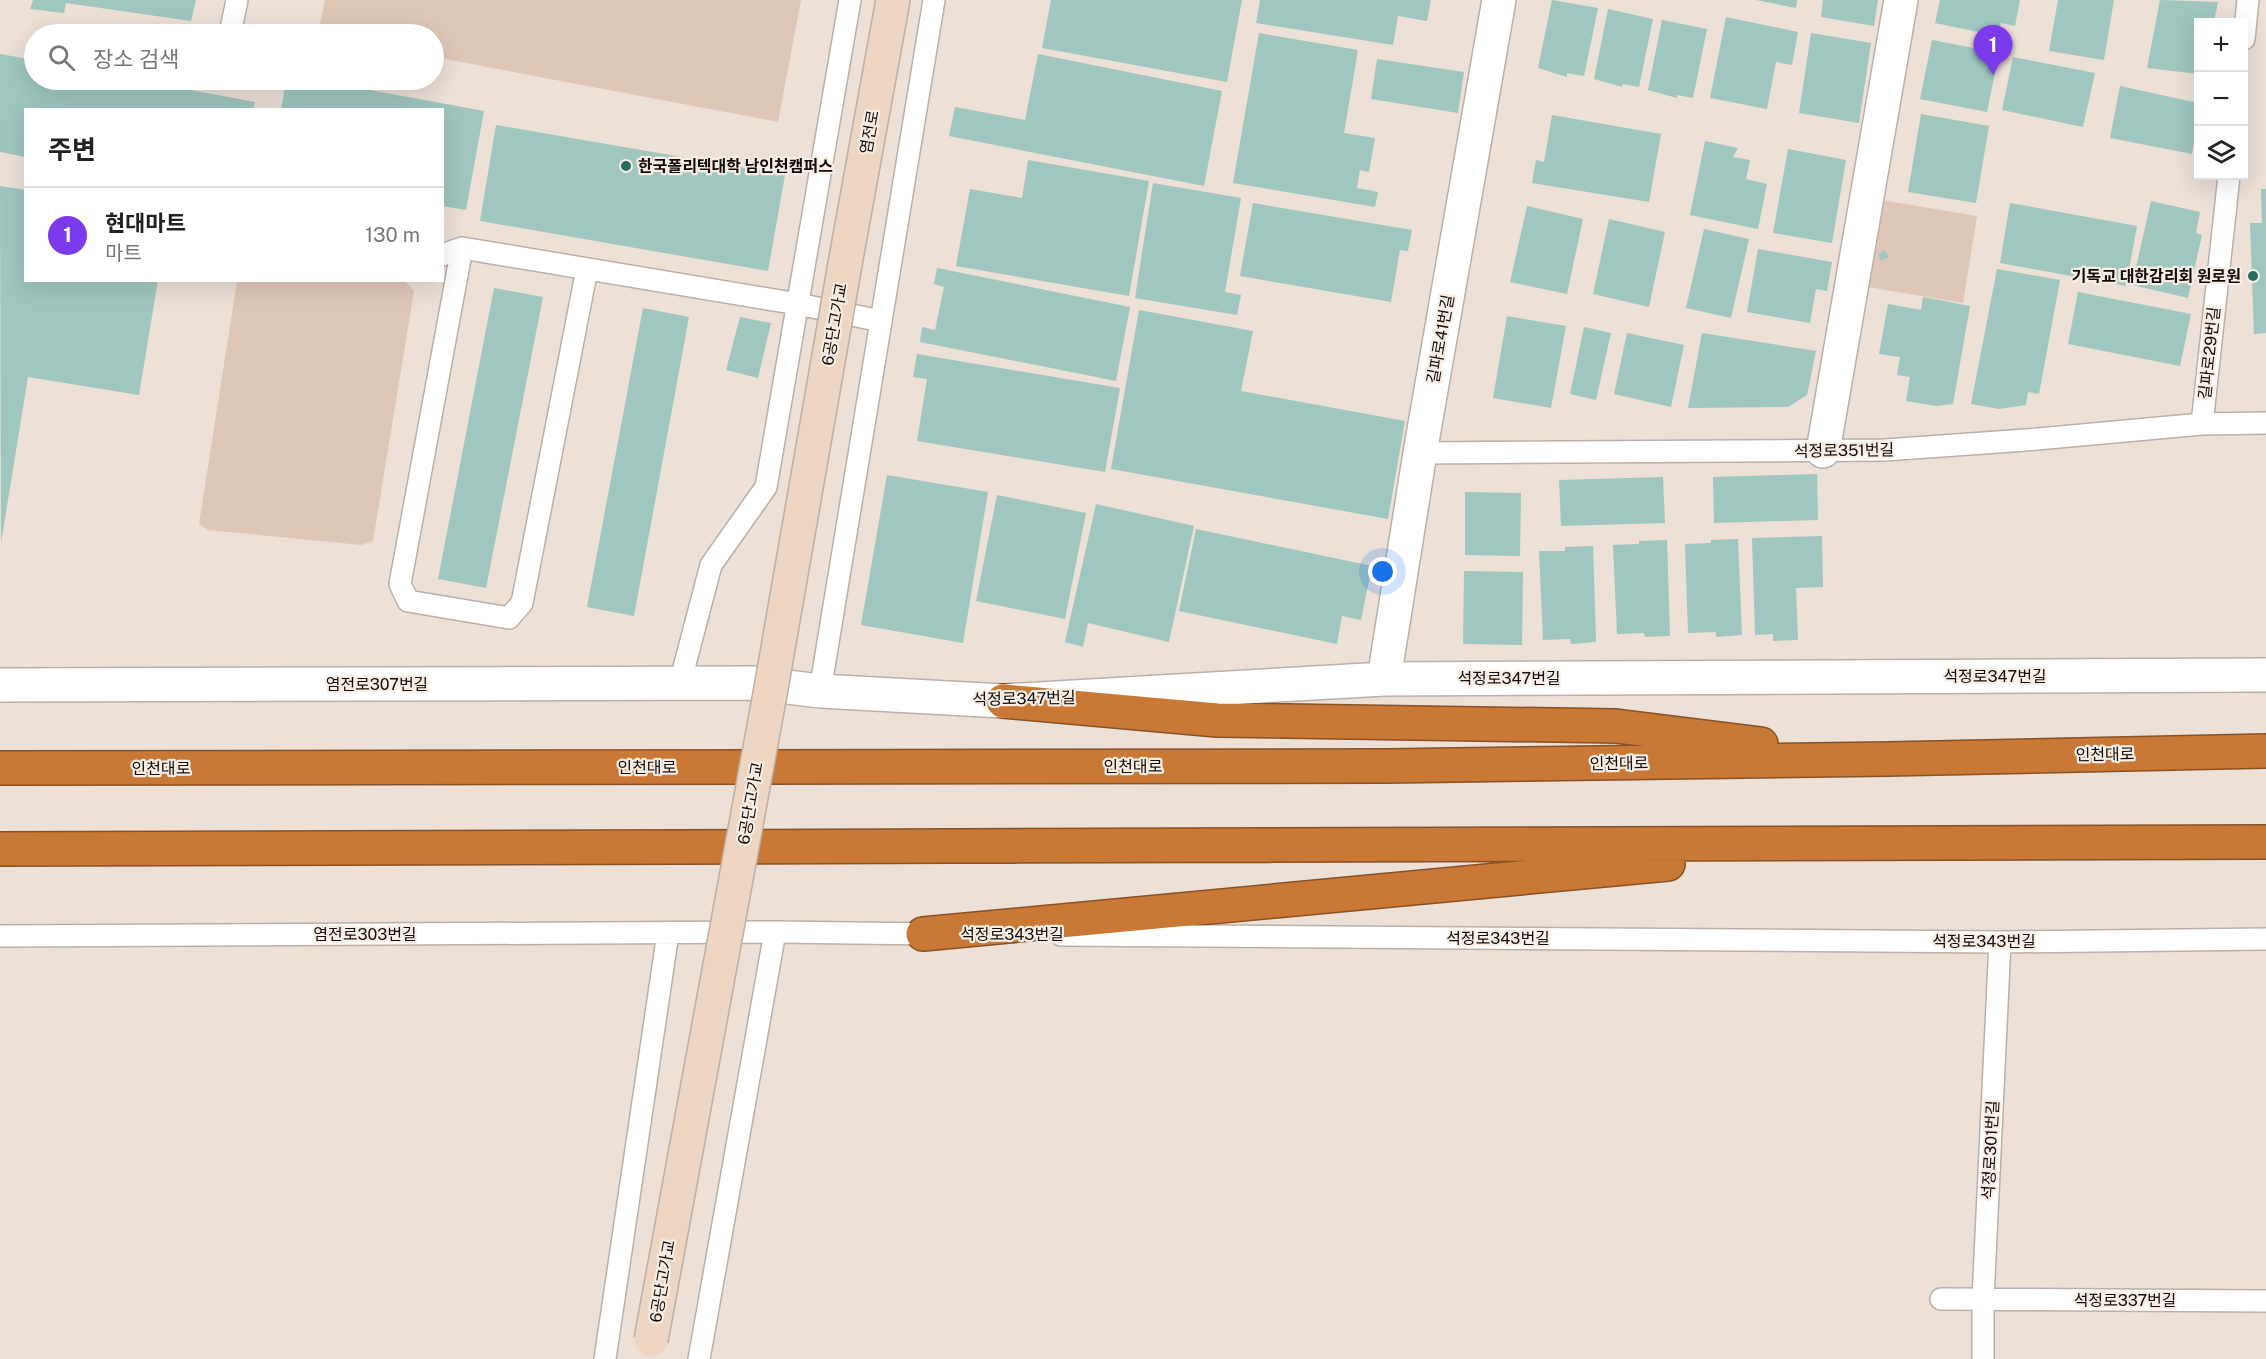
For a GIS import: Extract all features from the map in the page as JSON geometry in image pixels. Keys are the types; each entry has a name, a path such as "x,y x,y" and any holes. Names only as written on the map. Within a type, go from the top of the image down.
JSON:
{"highway":[{"path":"1003,701 1217,720 1616,726 1888,759"},
{"name":"인천대로","path":"0,768 1386,766 2266,751"},
{"path":"0,849 1878,845 2266,842"},
{"path":"923,934 1878,845"}],"street":[{"name":"염전로","path":"844,264 893,0"},
{"name":"길파로41번길","path":"1384,679 1420,453 1499,0"},
{"path":"1823,451 1901,0"},
{"name":"6공단고가교","path":"650,1350 766,718 844,264"},
{"name":"석정로347번길","path":"754,683 820,691 1003,701 1384,679 2266,675"},
{"name":"염전로307번길","path":"0,685 754,683"}],"lane":[{"path":"232,24 237,0"},
{"path":"680,683 711,565 766,487 850,0"},
{"path":"820,691 934,0"},
{"path":"2246,18 2248,0"},
{"name":"길파로29번길","path":"2202,424 2229,180"},
{"path":"587,269 522,603 508,618 408,601 400,584 452,251 587,269 798,304 881,321"},
{"name":"석정로351번길","path":"1420,453 1897,450 2202,424 2266,423"},
{"path":"699,1359 775,932"},
{"path":"605,1359 669,933"},
{"name":"석정로343번길","path":"730,933 2000,942 2266,939"},
{"name":"염전로303번길","path":"0,936 730,933"},
{"name":"석정로301번길","path":"1983,1359 1983,1299 2000,942"},
{"name":"석정로337번길","path":"1941,1299 2266,1301"}],"shaded area":[{"path":"325,0 801,0 778,122 444,59 444,24 320,24"},
{"path":"1882,200 1977,216 1963,303 1868,287"},
{"path":"237,282 406,282 414,291 373,541 361,545 208,530 199,524"}],"building":[{"path":"33,0 196,0 191,21 66,3 64,13 30,9"},
{"path":"1051,0 1242,0 1227,82 1042,48"},
{"path":"1260,0 1431,0 1427,21 1398,16 1393,45 1256,23"},
{"path":"1552,0 1598,8 1584,76 1567,73 1567,77 1538,68"},
{"path":"1756,0 1797,0 1796,8"},
{"path":"1823,0 1878,0 1874,26 1821,17"},
{"path":"1940,0 2020,0 2015,26 2001,23 1998,36 1935,23"},
{"path":"2058,0 2114,0 2104,60 2049,51"},
{"path":"2160,0 2218,2 2215,18 2194,18 2194,74 2147,68"},
{"path":"1608,9 1653,19 1639,87 1623,84 1622,87 1594,79"},
{"path":"1726,17 1798,32 1792,65 1776,62 1767,109 1710,98"},
{"path":"1662,20 1707,29 1693,98 1677,95 1677,98 1648,90"},
{"path":"1259,33 1358,50 1344,133 1375,138 1369,172 1360,170 1357,188 1378,192 1375,207 1233,183"},
{"path":"1811,33 1871,43 1859,123 1799,113"},
{"path":"1932,40 1999,53 1987,112 1920,99"},
{"path":"0,54 24,58 24,90 191,90 255,102 254,108 24,108 24,157 0,152"},
{"path":"1038,54 1222,91 1204,186 949,136 955,107 1025,120"},
{"path":"2013,57 2095,73 2083,127 2002,110"},
{"path":"1377,59 1464,72 1458,113 1371,99"},
{"path":"2120,86 2194,102 2192,154 2110,138"},
{"path":"284,90 370,90 484,111 466,210 444,206 444,108 281,108"},
{"path":"1921,114 1989,126 1976,203 1908,192"},
{"path":"1552,115 1661,134 1649,202 1532,183 1536,160 1544,162"},
{"path":"496,125 785,175 768,271 480,221"},
{"path":"1705,141 1738,148 1733,157 1750,160 1746,179 1767,184 1758,229 1690,215"},
{"path":"1788,149 1846,160 1832,243 1773,233"},
{"path":"1028,160 1149,181 1129,296 956,266 970,189 1022,198"},
{"path":"1153,183 1241,198 1225,292 1241,295 1237,315 1135,298"},
{"path":"0,186 24,190 24,282 158,282 139,395 28,377 1,543"},
{"path":"2261,189 2266,189 2266,333 2254,334 2250,223 2262,223"},
{"path":"2151,201 2200,212 2196,233 2202,235 2188,298 2132,285"},
{"path":"1253,203 1412,230 1408,251 1400,250 1391,302 1240,276"},
{"path":"2010,203 2137,226 2126,286 2000,263"},
{"path":"1527,206 1583,219 1567,294 1510,282"},
{"path":"1609,219 1665,232 1649,307 1593,294"},
{"path":"1704,229 1749,239 1731,318 1686,308"},
{"path":"1758,249 1832,262 1827,291 1816,289 1810,323 1747,312"},
{"path":"1885,250 1889,257 1881,261 1878,254"},
{"path":"937,268 1130,307 1116,381 920,342 922,327 935,330 944,287 934,284"},
{"path":"1997,269 2060,280 2039,394 2028,392 2026,405 1999,409 1971,404"},
{"path":"494,288 543,297 486,588 438,579"},
{"path":"2078,292 2191,314 2180,366 2068,344"},
{"path":"1923,297 1970,306 1953,404 1936,406 1906,401 1910,377 1897,375 1900,357 1879,354 1888,304 1921,310"},
{"path":"643,308 689,317 634,616 587,607"},
{"path":"1139,310 1253,331 1241,391 1405,421 1388,519 1111,469"},
{"path":"1507,316 1566,326 1551,408 1493,398"},
{"path":"740,317 771,323 758,378 726,370"},
{"path":"1584,327 1611,333 1596,400 1570,394"},
{"path":"1627,333 1684,345 1671,407 1614,394"},
{"path":"1702,333 1816,351 1807,395 1788,407 1688,408"},
{"path":"917,354 1120,388 1105,472 917,441 927,379 913,377"},
{"path":"1817,474 1818,520 1714,523 1713,477"},
{"path":"887,475 988,492 963,643 861,625"},
{"path":"1663,477 1665,523 1561,526 1559,480"},
{"path":"1465,492 1521,493 1520,556 1465,555"},
{"path":"997,495 1086,513 1065,619 976,601"},
{"path":"1096,504 1194,526 1169,642 1088,623 1083,647 1065,642"},
{"path":"1196,529 1372,566 1361,620 1342,616 1337,644 1179,611"},
{"path":"1822,536 1823,587 1796,588 1798,640 1773,641 1773,634 1755,635 1752,538"},
{"path":"1738,539 1742,635 1716,637 1716,632 1688,633 1685,544"},
{"path":"1667,540 1670,636 1645,637 1644,633 1617,634 1613,545"},
{"path":"1593,546 1596,642 1571,644 1570,639 1543,640 1539,551 1565,551 1565,547"},
{"path":"1464,571 1523,572 1522,645 1463,644"}],"place":[{"name":"현대마트","path":"1993,75"},
{"name":"한국폴리텍대학 남인천캠퍼스","path":"626,166"},
{"name":"기독교 대한감리회 원로원","path":"2253,276"}]}
